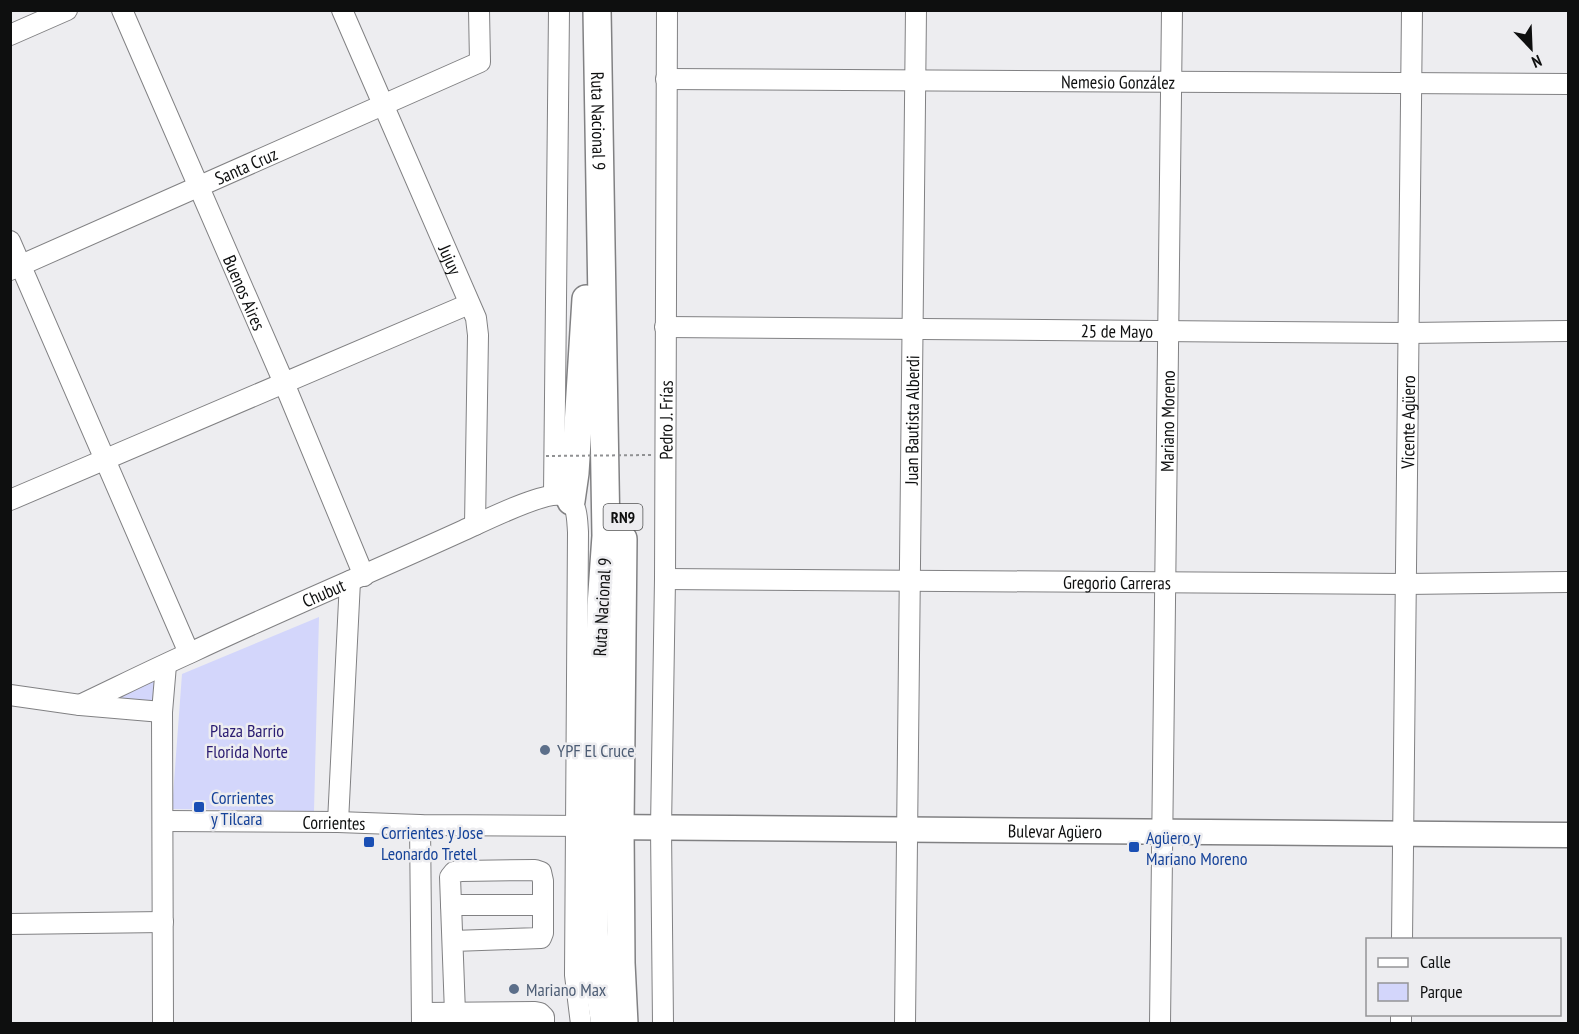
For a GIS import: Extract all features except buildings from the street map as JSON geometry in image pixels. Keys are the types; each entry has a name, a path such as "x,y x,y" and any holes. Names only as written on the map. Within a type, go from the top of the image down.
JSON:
{"highway":[{"name":"Ruta Nacional 9","path":"601,11 599,154 606,536 601,606 594,931 598,980 605,1023"},
{"name":"Ruta Nacional 9","path":"601,11 623,534 597,827 621,963 624,1023"},
{"path":"563,498 575,473 591,232 599,154"}],"main road":[{"name":"Bulevar Agüero","path":"597,827 1569,835"}],"street":[{"path":"10,35 67,10"},
{"name":"Buenos Aires","path":"122,10 284,383 357,579"},
{"name":"Jujuy","path":"342,10 476,318 478,335 475,525"},
{"name":"Santa Cruz","path":"16,268 480,62 479,10"},
{"path":"559,10 563,498 575,507 578,532 597,827 575,975 581,1023"},
{"name":"Pedro J. Frías","path":"663,1023 661,828 665,579 667,10"},
{"name":"Juan Bautista Alberdi","path":"905,1023 916,10"},
{"name":"Mariano Moreno","path":"1160,1023 1172,10"},
{"name":"Vicente Agüero","path":"1402,938 1412,10"},
{"name":"Nemesio González","path":"666,79 1411,85 1569,84"},
{"path":"10,241 16,268 106,460 189,653"},
{"path":"10,500 469,304"},
{"name":"25 de Mayo","path":"665,327 1409,333 1569,331"},
{"name":"Chubut","path":"81,705 189,653 475,525 541,497 563,498"},
{"path":"338,822 357,579"},
{"name":"Gregorio Carreras","path":"665,579 1406,584 1569,582"},
{"path":"163,1023 162,712 166,665"},
{"path":"10,695 81,705 162,712"},
{"name":"Corrientes","path":"164,821 597,827"},
{"path":"420,825 422,1018 455,1013 535,1012 544,1017 544,1023"},
{"path":"453,941 541,938 543,933 541,872 524,870 454,872 450,877 455,1013"},
{"path":"451,905 543,905"},
{"path":"10,924 163,922"}],"path":[{"path":"546,456 652,455"}],"green space":[{"name":"Plaza Barrio Florida Norte","path":"319,617 314,811 172,809 182,674"},
{"path":"164,669 160,709 88,704"}],"place":[{"name":"YPF El Cruce","path":"545,750"},
{"name":"Corrientes y Tilcara","path":"199,807"},
{"name":"Corrientes y Jose Leonardo Tretel","path":"369,842"},
{"name":"Agüero y Mariano Moreno","path":"1134,847"},
{"name":"Mariano Max","path":"514,989"}]}
